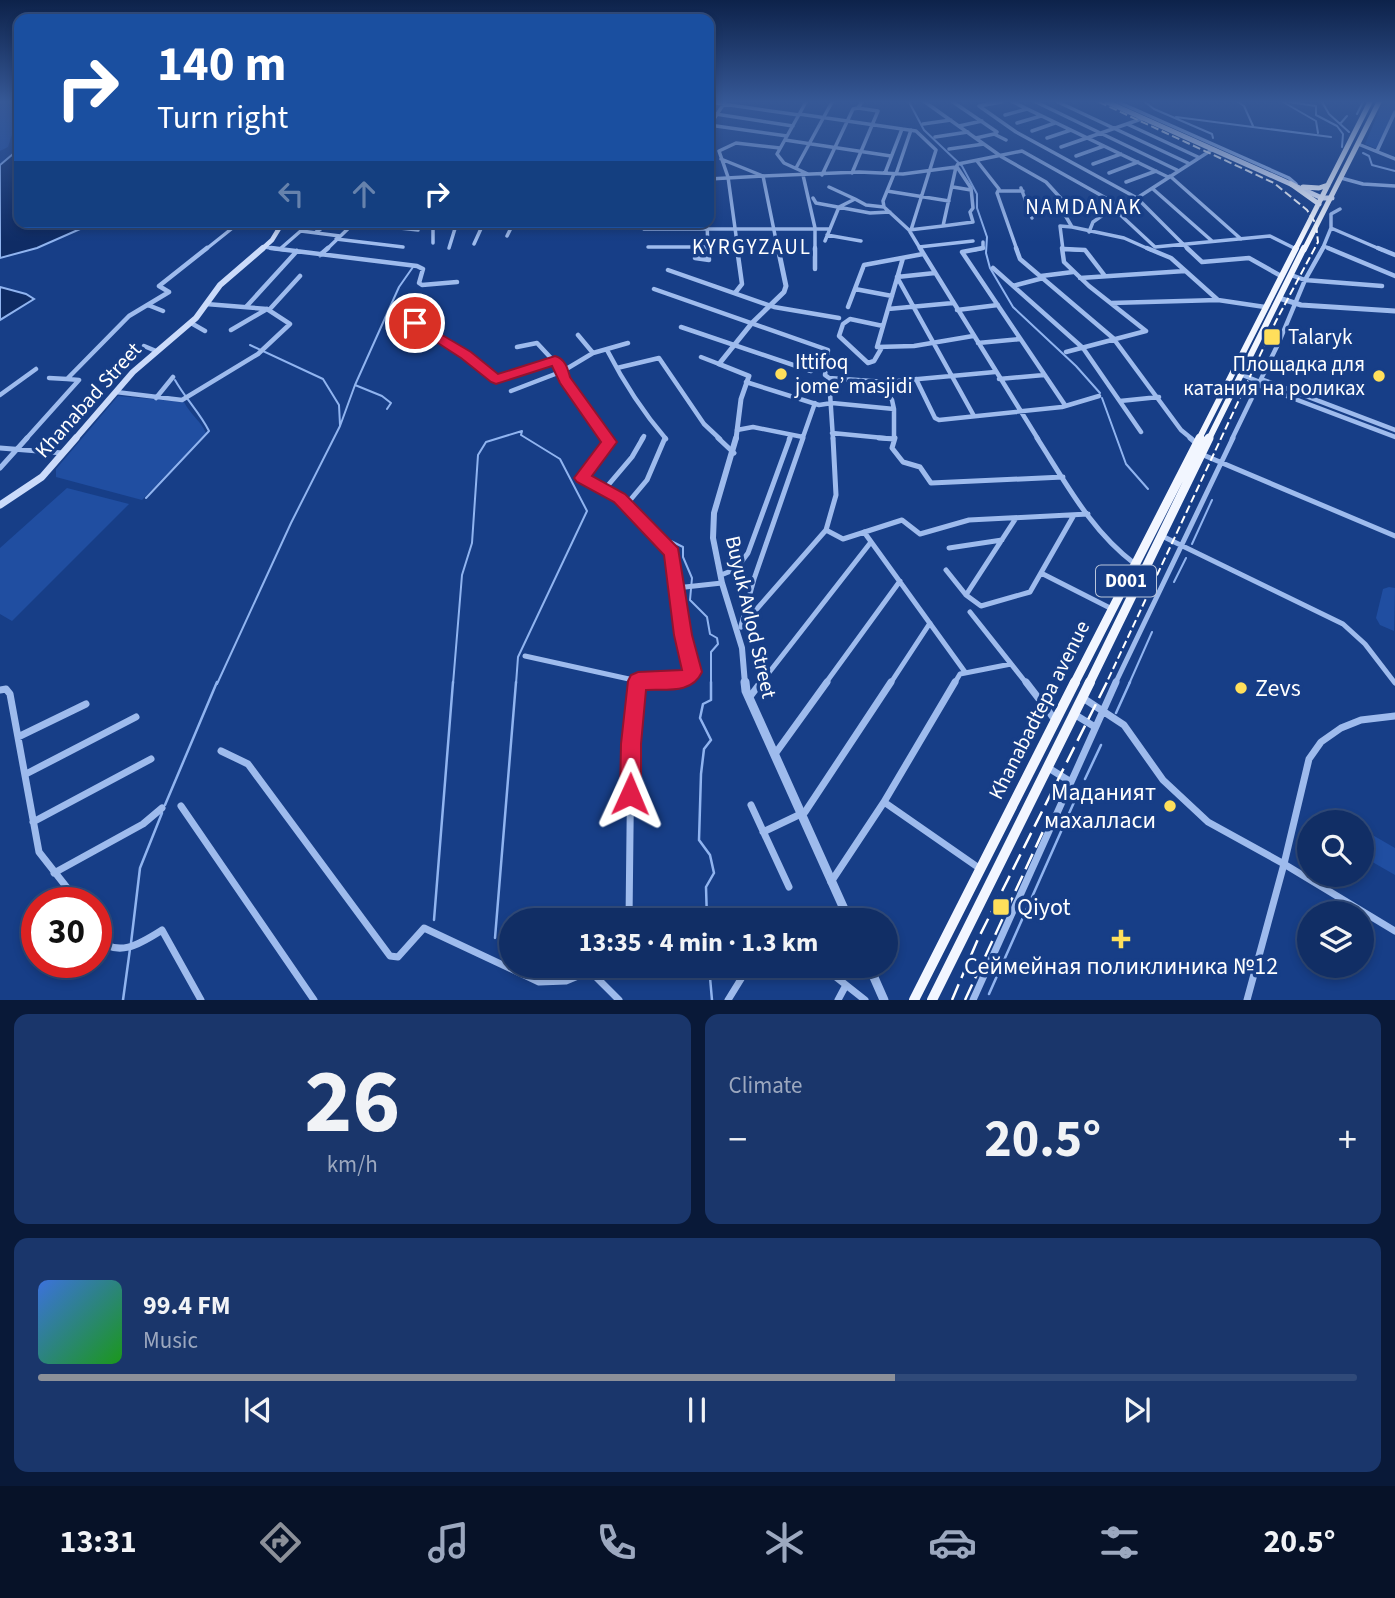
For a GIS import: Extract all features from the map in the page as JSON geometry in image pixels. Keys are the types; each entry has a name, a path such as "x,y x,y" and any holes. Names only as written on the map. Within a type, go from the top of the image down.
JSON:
{"highway":[{"name":"Khanabadtepa avenue","path":"932,999 1161,535 1196,443 1265,307 1310,239 1328,185 1347,149"},
{"name":"Khanabadtepa avenue","path":"1279,298 1296,248 1322,202 1332,198 1356,149"},
{"path":"1339,164 1347,166"},
{"path":"1293,184 1322,202"},
{"path":"1303,187 1319,188 1328,185"},
{"name":"D001","path":"1240,374 1279,298"},
{"name":"Khanabadtepa avenue","path":"914,999 1135,564 1187,472 1201,454 1240,374"},
{"path":"1014,802 1026,810"}],"main road":[{"path":"1214,149 1303,187 1322,202"},
{"name":"Khanabad Street","path":"0,505 36,482 116,392 156,351 191,323 223,281 275,237 280,228"}],"street":[{"path":"721,149 719,152 728,177 742,285 735,293"},
{"path":"780,149 778,157 784,163 809,175"},
{"path":"796,168 807,149"},
{"path":"822,174 835,149"},
{"path":"839,149 891,156"},
{"path":"852,173 862,149"},
{"path":"886,173 894,149"},
{"path":"884,207 887,191 904,149"},
{"path":"910,230 936,149"},
{"path":"990,149 1046,182 1056,191 1066,204 1065,215 1072,227"},
{"path":"1049,149 1137,198 1202,262 1249,258 1286,275 1305,280 1382,286"},
{"path":"1076,156 1097,149"},
{"path":"1110,149 1169,177 1241,239"},
{"path":"1133,149 1177,170"},
{"path":"1158,149 1188,163"},
{"path":"1180,149 1198,157"},
{"path":"1223,149 1289,178 1293,184"},
{"path":"1371,149 1395,160"},
{"path":"1137,198 1188,163 1217,150"},
{"path":"714,178 929,171 1023,151 1111,201 1113,208 1154,248"},
{"path":"714,152 719,152"},
{"path":"1093,164 1121,154"},
{"path":"721,159 764,176"},
{"path":"977,161 999,191 997,193 1019,257 1113,338 1181,430 1196,443"},
{"path":"1109,173 1138,162"},
{"path":"943,226 959,165"},
{"path":"910,230 973,222 970,212 973,208 971,190 959,165"},
{"path":"1126,182 1156,171"},
{"path":"803,175 815,228 815,269"},
{"path":"719,364 752,323 786,288 764,176"},
{"path":"1341,178 1363,184 1395,186"},
{"path":"828,187 866,205 884,207 910,230 999,379 1063,477 1108,543 1135,564"},
{"path":"953,187 971,190"},
{"path":"999,191 1022,189 1032,219"},
{"path":"1153,189 1212,241"},
{"path":"887,191 949,201"},
{"path":"813,198 814,203 839,208 870,213 890,212"},
{"path":"825,241 839,208 855,199"},
{"path":"1089,232 1093,222 1113,208"},
{"path":"973,999 1095,727 1244,410 1260,382 1305,280 1334,229 1331,214 1339,209"},
{"path":"1066,352 1146,331 1080,278 1063,260 1060,226 1124,238 1154,248 1171,258 1218,300"},
{"path":"67,379 128,316 169,292 158,286 232,228"},
{"path":"280,249 304,228"},
{"path":"316,233 323,228"},
{"path":"320,255 349,228"},
{"path":"400,228 418,230"},
{"path":"433,228 433,243"},
{"path":"449,248 455,228"},
{"path":"474,244 481,228"},
{"path":"507,236 511,228"},
{"path":"643,228 829,229"},
{"path":"695,258 709,261 708,229"},
{"path":"1334,229 1395,255"},
{"path":"301,231 403,247"},
{"path":"827,235 861,241"},
{"path":"1154,248 1270,236 1296,248"},
{"path":"1310,239 1395,276"},
{"path":"919,247 973,241"},
{"path":"984,242 983,248 962,251 1065,405"},
{"path":"264,247 417,266 423,269 419,283 422,285 457,282"},
{"path":"648,247 709,247"},
{"path":"1064,249 1085,250 1105,276"},
{"path":"246,307 297,251"},
{"path":"848,307 864,265 923,254"},
{"path":"881,348 877,346 903,258"},
{"path":"993,268 1083,348 1141,432"},
{"path":"667,270 770,305 839,318"},
{"path":"1080,278 1185,271"},
{"path":"1013,286 1042,277 1073,272"},
{"path":"897,277 935,273"},
{"path":"231,330 268,310 300,276"},
{"path":"897,277 974,416"},
{"path":"654,289 828,349 825,375 829,378 832,433 839,471 834,507 826,530 739,629"},
{"path":"855,289 892,296"},
{"path":"1279,298 1294,303 1395,311"},
{"path":"1111,303 1218,300 1265,307"},
{"path":"888,309 953,303"},
{"path":"148,304 163,311"},
{"path":"116,392 185,399 262,351 290,324 268,310 206,304"},
{"path":"957,310 998,306"},
{"path":"407,318 466,355 496,379 555,360"},
{"path":"883,326 850,319 843,324 839,335 869,363 874,362 881,348 974,337"},
{"path":"191,323 205,331"},
{"path":"681,327 811,371"},
{"path":"578,335 593,353"},
{"path":"978,343 1020,339"},
{"path":"517,347 537,343 555,360 609,442 582,476 584,480 626,505 672,553 683,635 692,662 692,675 686,679 638,681 525,656"},
{"path":"511,391 563,375 593,353 628,343"},
{"path":"144,346 156,351"},
{"path":"607,350 648,420 666,439 647,480 626,505"},
{"path":"701,357 749,376 746,382 815,403 894,409"},
{"path":"617,368 659,358 704,424 734,453"},
{"path":"0,396 36,369"},
{"path":"829,378 877,382 995,372"},
{"path":"1240,374 1382,428 1395,430"},
{"path":"999,379 1044,375"},
{"path":"156,398 173,377"},
{"path":"0,468 79,381 49,378"},
{"path":"916,379 936,419 1020,412 1099,396"},
{"name":"Buyuk Avlod Street","path":"746,382 734,453 713,519 713,537 721,579 739,629 746,691 843,908"},
{"path":"877,382 892,400 892,448 903,462 920,467 928,481 934,484 1063,477"},
{"path":"1120,401 1159,397"},
{"path":"739,629 815,403"},
{"path":"737,430 753,427 803,437"},
{"path":"1382,428 1395,437"},
{"path":"832,433 894,439"},
{"path":"676,587 721,579 736,569 748,553 791,435"},
{"path":"604,490 632,457 645,436"},
{"path":"0,448 63,453"},
{"path":"1201,454 1395,537"},
{"path":"826,530 843,538 902,520 920,534 970,520 1088,514"},
{"path":"946,570 966,595 984,606 1030,592 1074,515"},
{"path":"966,595 1016,518"},
{"path":"864,532 965,672"},
{"path":"1161,535 1343,624 1359,637 1395,683"},
{"path":"949,548 1002,540"},
{"path":"749,698 871,541"},
{"path":"1041,573 1112,609"},
{"path":"775,754 900,581"},
{"path":"970,612 1056,721"},
{"path":"763,832 801,815 930,623"},
{"path":"831,883 884,802 960,674 1011,664"},
{"path":"629,908 631,744 638,681"},
{"path":"0,690 6,689 9,692 39,852 66,887"},
{"path":"1081,697 1124,724 1163,780 1208,822 1395,931"},
{"path":"18,737 86,704"},
{"path":"1074,714 1095,727"},
{"path":"26,774 136,716"},
{"path":"1247,999 1309,759 1321,742 1341,728 1361,720 1395,716"},
{"path":"221,751 243,759 248,764 390,956 398,957 424,928 499,963"},
{"path":"33,822 151,759"},
{"path":"1047,767 1071,782"},
{"path":"884,802 981,869"},
{"path":"751,805 789,887"},
{"path":"181,806 314,999"},
{"path":"54,873 143,824 162,808"},
{"path":"112,947 130,948 162,930 201,999"},
{"path":"530,978 552,984 574,978"},
{"path":"601,978 619,999"},
{"path":"728,999 741,978"},
{"path":"837,978 865,999"},
{"path":"874,978 884,999"},
{"path":"838,999 846,985"}],"shaded area":[{"path":"14,153 14,228 82,228 37,248 0,258 0,165"},
{"path":"0,287 26,294 34,299 0,320"},
{"path":"118,396 184,402 206,433 142,500 56,477 56,469"},
{"path":"67,488 129,504 12,621 0,614 0,548"},
{"path":"1395,588 1394,631 1380,625 1376,618 1383,589"},
{"path":"1374,836 1395,848 1395,875 1374,863"}],"waterway":[{"path":"944,149 962,166 977,194 977,208 987,237 986,253 990,268 1013,307 1076,366 1100,393"},
{"path":"1363,153 1369,156 1372,165 1395,171"},
{"path":"355,385 399,287 413,267"},
{"path":"250,345 323,379 339,405 340,425"},
{"path":"146,498 209,431 175,380"},
{"path":"217,684 291,523 340,426 355,385"},
{"path":"355,385 382,396 391,403 387,409"},
{"path":"1102,398 1126,464 1148,489"},
{"path":"453,684 462,575 472,543 478,455 486,442 522,431 521,435 560,459 587,511 518,657 516,684"},
{"path":"1192,544 1212,500"},
{"path":"671,541 683,547 683,557 692,578 690,600 707,617 710,634 717,638 718,644 711,652 711,700 703,704 700,718 711,740 704,749 699,840 710,855 714,873 706,887 707,908"},
{"path":"1174,582 1186,558"},
{"path":"1129,684 1152,632"},
{"path":"165,805 217,682"},
{"path":"434,920 453,682"},
{"path":"495,938 516,682"},
{"path":"1116,713 1130,682"},
{"path":"1085,779 1101,745"},
{"path":"989,994 1075,800"},
{"path":"131,943 140,868 162,813"},
{"path":"123,1000 130,949"},
{"path":"710,978 712,1000"}],"railway":[{"path":"1106,684 1276,321 1318,242 1316,224 1307,210 1274,183 1200,149"},
{"path":"952,1000 978,939 1106,684"},
{"path":"965,1000 1046,825"}],"place":[{"name":"Talaryk","path":"1272,337"},
{"name":"Ittifoq jome’ masjidi","path":"781,374"},
{"name":"Площадка для катания на роликах","path":"1379,376"},
{"name":"Zevs","path":"1241,688"},
{"name":"Маданият махалласи","path":"1170,806"},
{"name":"Qiyot","path":"1001,907"},
{"name":"Сеймейная поликлиника №12","path":"1121,939"}],"district":[{"name":"NAMDANAK","path":"1084,207"},
{"name":"KYRGYZAUL","path":"752,247"}],"route":[{"path":"415,323 466,355 496,379 555,360 564,371 561,372 565,380 609,442 583,473 582,478 619,498 672,553 683,635 693,672 690,678 686,679 638,681 631,744 630,794"}]}
